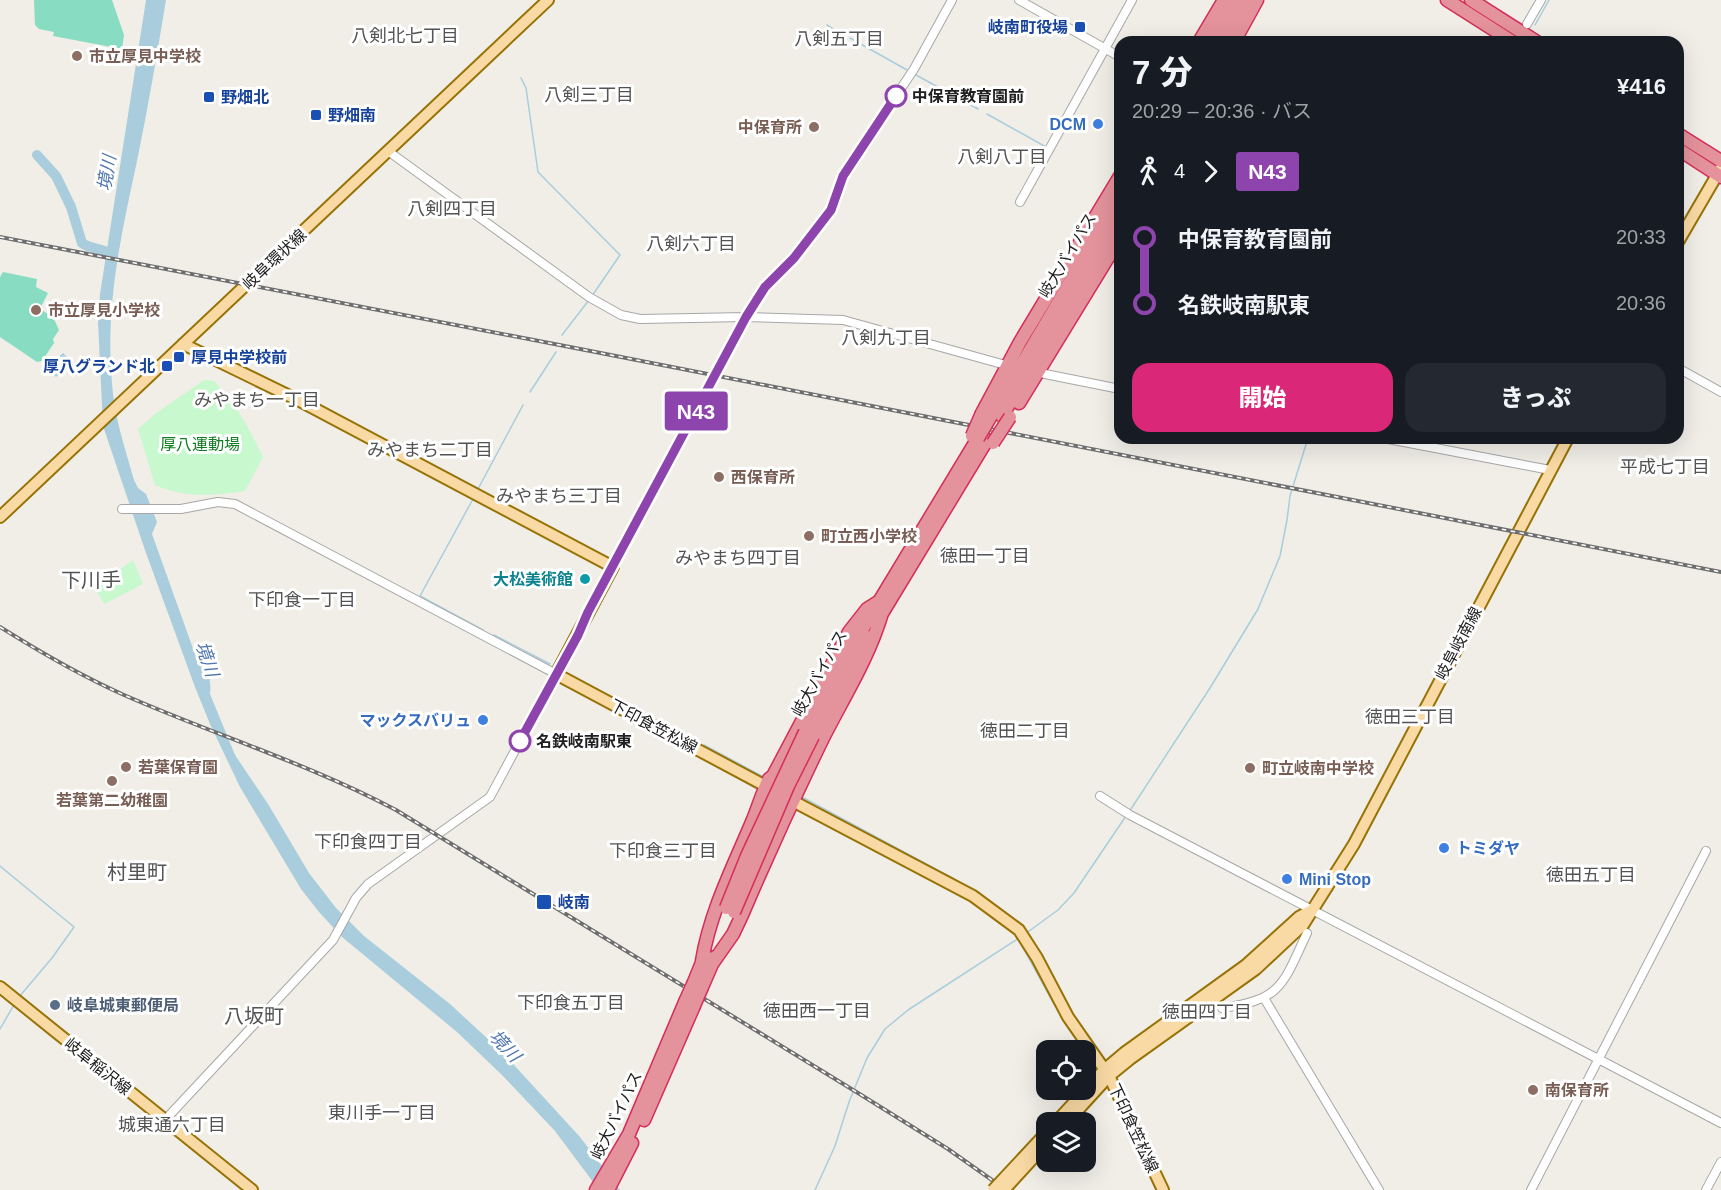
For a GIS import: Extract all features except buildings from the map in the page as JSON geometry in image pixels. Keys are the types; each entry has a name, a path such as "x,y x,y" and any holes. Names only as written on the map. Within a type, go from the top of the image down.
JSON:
{"highway":[{"path":"1203,36 1224,0"},
{"path":"1216,36 1237,0"},
{"path":"1438,0 1443,3 1449,1 1504,36"},
{"path":"1471,0 1528,36"},
{"path":"1227,36 1254,2"},
{"path":"1237,36 1254,2"},
{"path":"1684,138 1721,161"},
{"path":"1684,152 1720,173"},
{"path":"996,415 1020,342 1114,186"},
{"name":"岐大バイパス","path":"1064,302 1114,209"},
{"name":"岐大バイパス","path":"599,1189 632,1137 809,734 850,666 880,607 1064,302 1114,226"},
{"path":"982,440 996,415 1114,247"},
{"path":"707,962 707,934 730,910 773,843 825,735 860,671 876,632 880,607 867,609 849,632 773,776 765,786 754,817 730,910"}],"main road":[{"name":"岐阜環状線","path":"0,517 548,0"},
{"path":"1684,232 1720,173"},
{"path":"183,344 300,401 613,567 556,674"},
{"name":"岐阜岐南線","path":"1069,1112 1107,1073 1256,969 1303,925 1353,844 1565,444"},
{"name":"下印食笠松線","path":"556,674 989,906 1023,935 1068,1017 1107,1073 1162,1190"},
{"name":"岐阜稲沢線","path":"0,987 252,1190"},
{"path":"993,1190 1036,1144"},
{"path":"1004,1190 1036,1155"}],"street":[{"path":"785,266 794,258 831,210 843,176 914,69 952,0"},
{"path":"1019,0 1114,54"},
{"path":"1020,202 1132,0"},
{"path":"1527,24 1541,0"},
{"path":"388,151 589,297 621,315 640,319 746,317 843,320 1002,364"},
{"path":"613,567 746,317"},
{"path":"1684,371 1721,392"},
{"path":"1045,374 1114,388"},
{"path":"1414,444 1550,470"},
{"path":"124,509 181,509 218,502 235,504 556,674 486,802 368,884 356,898 337,934 165,1120"},
{"path":"1100,796 1127,813 1721,1123"},
{"path":"1531,1190 1706,851"},
{"path":"1222,1008 1249,1004 1264,998 1282,983 1307,933"},
{"path":"1264,998 1378,1190"},
{"path":"1706,1190 1721,1162"}],"green space":[{"path":"34,0 112,0 124,35 122,49 53,36 54,32 39,29 35,25"},
{"path":"3,272 37,279 36,287 48,293 40,309 53,317 59,330 53,339 54,343 42,361 37,362 0,337 0,277"},
{"name":"厚八運動場","path":"204,380 214,381 229,398 263,457 245,491 199,495 177,492 155,485 138,429 155,414"},
{"path":"133,560 143,584 104,604 95,588"}],"water":[{"path":"146,0 166,0 116,271 110,354 113,395 117,420 134,480 138,488 146,494 157,522 152,534 196,657 208,674 210,694 235,755 268,804 309,873 336,908 364,936 450,1004 503,1053 580,1137 620,1190 599,1190 555,1131 503,1076 457,1032 342,937 319,912 301,889 240,787 195,687 103,426 98,322 100,294"},
{"path":"63,353 72,362 56,377 47,368"}],"waterway":[{"path":"1535,25 1549,0"},
{"path":"827,25 841,34"},
{"path":"850,38 907,70"},
{"path":"916,75 978,109"},
{"path":"521,78 526,88 538,172 620,255 592,296"},
{"path":"987,114 1046,147"},
{"path":"37,155 56,176 71,207 82,243 111,254"},
{"path":"562,335 589,300"},
{"path":"530,392 556,352"},
{"path":"478,489 523,405"},
{"path":"1129,812 1210,688 1258,609 1280,556 1290,496 1306,444"},
{"path":"473,499 420,596 483,630"},
{"path":"494,635 550,664"},
{"path":"568,674 606,695"},
{"path":"636,710 683,735"},
{"path":"704,745 764,777"},
{"path":"802,797 954,879"},
{"path":"1025,934 1058,910 1074,893 1126,816"},
{"path":"0,866 74,927 52,958 19,997"},
{"path":"815,1190 835,1146 849,1102 867,1058 885,1029 908,1010 1019,938"},
{"path":"1022,946 1055,1006"},
{"path":"0,1029 15,1003"},
{"path":"1147,1169 1156,1190"}],"railway":[{"path":"0,237 1721,572"},
{"path":"0,627 108,688 329,778 396,810 948,1149 1006,1190"}],"bus line":[{"name":"N43","path":"520,741 746,317 771,279 794,258 831,210 843,176 896,96"}],"place":[{"name":"岐南町役場","path":"1080,27"},
{"name":"市立厚見中学校","path":"77,56"},
{"name":"中保育教育園前","path":"896,96"},
{"name":"野畑北","path":"209,97"},
{"name":"野畑南","path":"316,115"},
{"name":"DCM","path":"1098,124"},
{"name":"中保育所","path":"814,127"},
{"name":"市立厚見小学校","path":"36,310"},
{"name":"厚見中学校前","path":"179,357"},
{"name":"厚八グランド北","path":"167,366"},
{"name":"西保育所","path":"719,477"},
{"name":"町立西小学校","path":"809,536"},
{"name":"大松美術館","path":"585,579"},
{"name":"マックスバリュ","path":"483,720"},
{"name":"名鉄岐南駅東","path":"520,741"},
{"name":"若葉保育園","path":"126,767"},
{"name":"町立岐南中学校","path":"1250,768"},
{"name":"若葉第二幼稚園","path":"112,781"},
{"name":"トミダヤ","path":"1444,848"},
{"name":"Mini Stop","path":"1287,879"},
{"name":"岐南","path":"544,902"},
{"name":"岐阜城東郵便局","path":"55,1005"},
{"name":"南保育所","path":"1533,1090"}],"district":[{"name":"八剣北七丁目","path":"405,36"},
{"name":"八剣五丁目","path":"839,39"},
{"name":"八剣三丁目","path":"589,95"},
{"name":"八剣八丁目","path":"1002,157"},
{"name":"八剣四丁目","path":"452,209"},
{"name":"八剣六丁目","path":"691,244"},
{"name":"八剣九丁目","path":"886,338"},
{"name":"みやまち一丁目","path":"257,400"},
{"name":"みやまち二丁目","path":"430,450"},
{"name":"平成七丁目","path":"1665,467"},
{"name":"みやまち三丁目","path":"559,496"},
{"name":"徳田一丁目","path":"985,556"},
{"name":"みやまち四丁目","path":"738,558"},
{"name":"下川手","path":"91,580"},
{"name":"下印食一丁目","path":"302,600"},
{"name":"徳田三丁目","path":"1410,717"},
{"name":"徳田二丁目","path":"1025,731"},
{"name":"下印食四丁目","path":"368,842"},
{"name":"下印食三丁目","path":"663,851"},
{"name":"村里町","path":"137,872"},
{"name":"徳田五丁目","path":"1591,875"},
{"name":"下印食五丁目","path":"571,1003"},
{"name":"徳田西一丁目","path":"817,1011"},
{"name":"徳田四丁目","path":"1207,1012"},
{"name":"八坂町","path":"254,1016"},
{"name":"東川手一丁目","path":"382,1113"},
{"name":"城東通六丁目","path":"172,1125"}],"water label":[{"name":"境川","path":"107,173"},
{"name":"境川","path":"207,659"},
{"name":"境川","path":"505,1046"}]}
